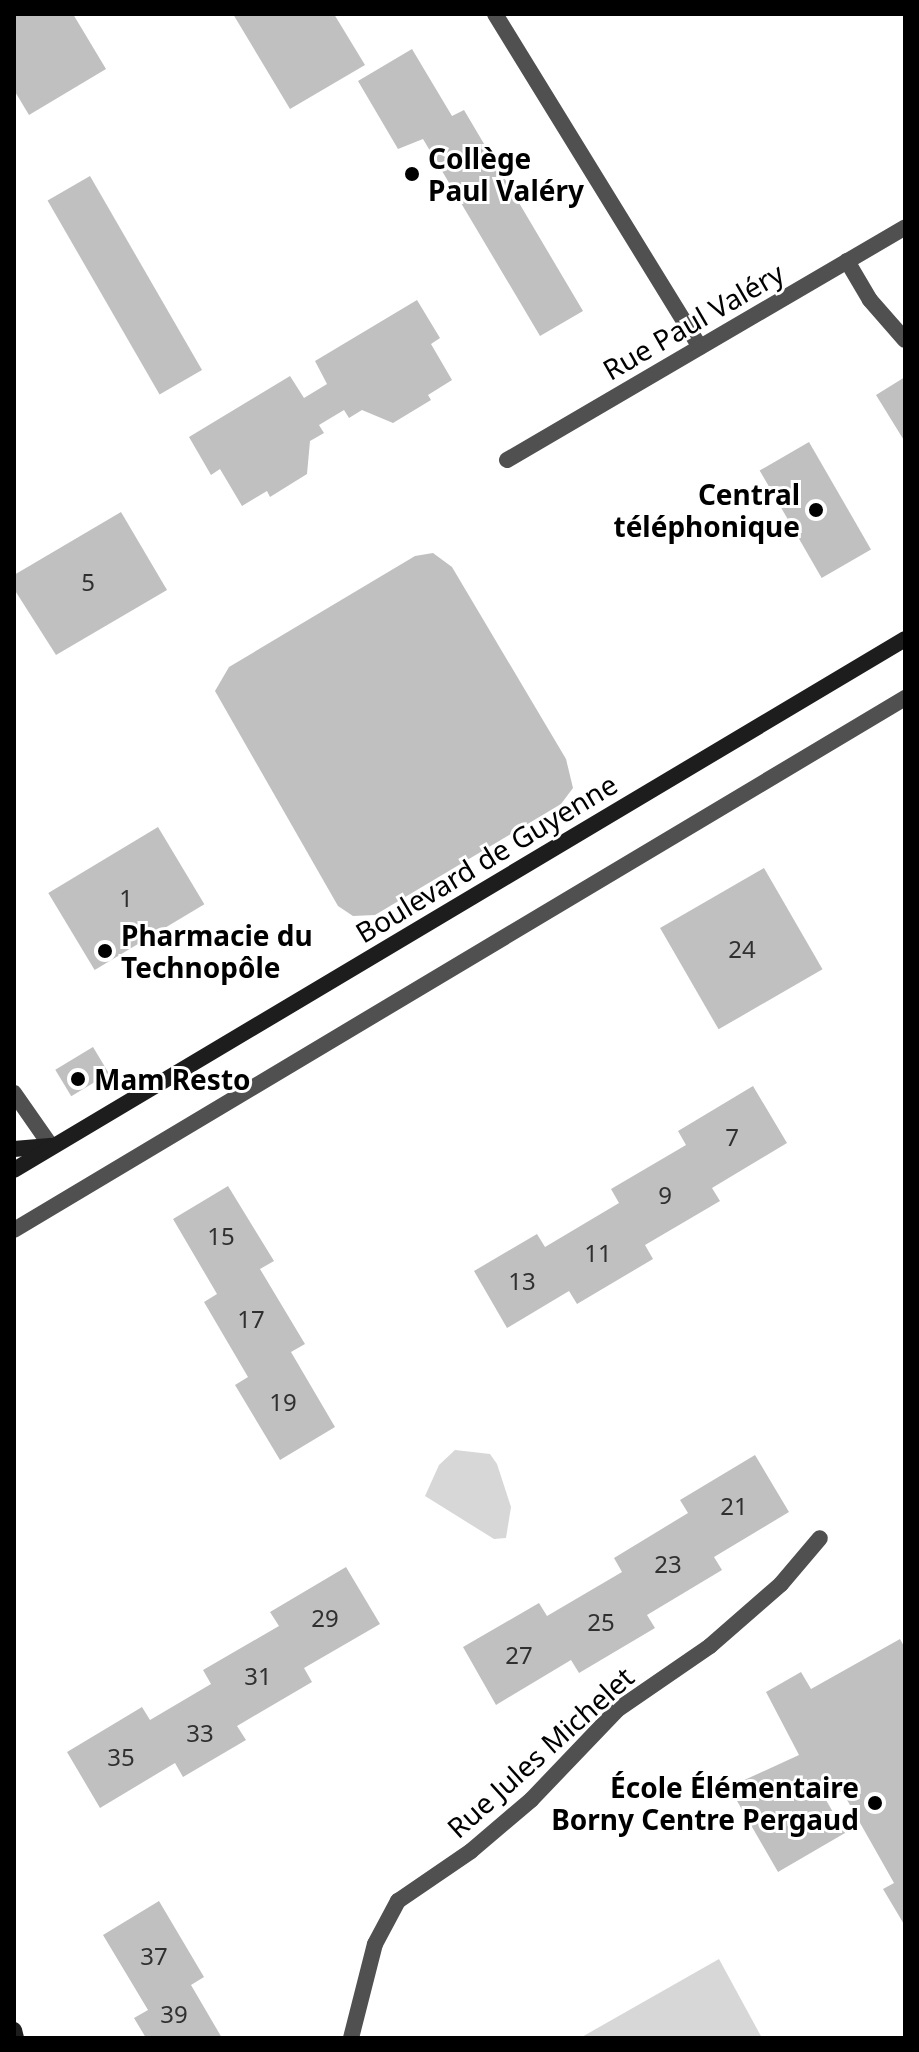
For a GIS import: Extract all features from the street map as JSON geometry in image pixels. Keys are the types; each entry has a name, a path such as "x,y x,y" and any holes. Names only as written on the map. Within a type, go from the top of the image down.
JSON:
{"main road":[{"name":"Boulevard de Guyenne","path":"14,1170 905,639"},
{"name":"Boulevard de Guyenne","path":"14,1149 51,1146"},
{"path":"14,2030 16,2038"}],"street":[{"path":"495,14 700,347"},
{"name":"Rue Paul Valéry","path":"507,460 905,227"},
{"path":"847,261 870,300 905,340"},
{"path":"14,1230 905,698"},
{"path":"14,1093 51,1146"},
{"name":"Rue Jules Michelet","path":"351,2038 375,1944 398,1901 471,1851 531,1800 617,1710 710,1646 781,1584 820,1538"}],"shaded area":[{"path":"455,1450 490,1454 497,1464 511,1507 506,1538 494,1539 425,1496 439,1465"},
{"path":"719,1959 762,2038 580,2038"}],"building":[{"path":"14,14 73,14 106,69 29,115 14,90"},
{"path":"233,14 334,14 365,65 290,109"},
{"path":"412,49 452,116 464,110 583,311 540,336 423,139 398,149 358,81"},
{"path":"90,176 202,370 160,394 48,200"},
{"path":"417,300 440,338 431,344 452,380 428,395 431,400 393,423 362,410 349,418 344,410 319,425 324,433 310,441 307,474 270,497 267,491 242,506 220,469 211,475 189,437 290,376 304,398 327,384 315,361"},
{"path":"905,377 905,442 876,395"},
{"name":"Central téléphonique","path":"809,442 871,549 822,578 760,471"},
{"path":"121,512 167,590 56,655 14,589 14,575"},
{"path":"433,553 452,567 566,759 573,788 561,804 375,915 353,916 338,906 215,691 229,667 415,556"},
{"path":"158,827 204,904 95,970 48,893"},
{"path":"764,868 823,969 719,1029 660,928"},
{"path":"93,1047 109,1074 71,1096 55,1070"},
{"path":"753,1086 787,1143 712,1188 720,1201 645,1245 653,1259 577,1304 569,1291 507,1328 474,1271 537,1234 545,1247 619,1203 611,1189 686,1145 678,1131"},
{"path":"228,1186 274,1261 260,1269 305,1344 291,1352 335,1427 280,1460 235,1385 248,1377 204,1302 217,1294 173,1219"},
{"path":"755,1455 789,1512 714,1557 722,1570 647,1615 655,1628 579,1673 571,1660 496,1705 463,1647 539,1603 547,1616 622,1572 614,1558 688,1513 680,1500"},
{"path":"346,1567 380,1624 304,1668 312,1682 237,1726 246,1740 183,1777 175,1763 100,1808 67,1752 142,1707 150,1720 211,1684 203,1670 279,1626 270,1612"},
{"path":"900,1639 905,1648 905,1926 883,1889 894,1883 842,1791 826,1800 845,1833 778,1872 729,1787 799,1755 766,1692 801,1672 811,1689"},
{"path":"159,1901 204,1977 191,1985 222,2038 146,2038 134,2018 148,2010 103,1935"}],"place":[{"name":"Collège Paul Valéry","path":"412,174"},
{"name":"Central téléphonique","path":"816,510"},
{"name":"Pharmacie du Technopôle","path":"105,951"},
{"name":"Mam Resto","path":"78,1079"},
{"name":"École Élémentaire Borny Centre Pergaud","path":"875,1803"}]}
